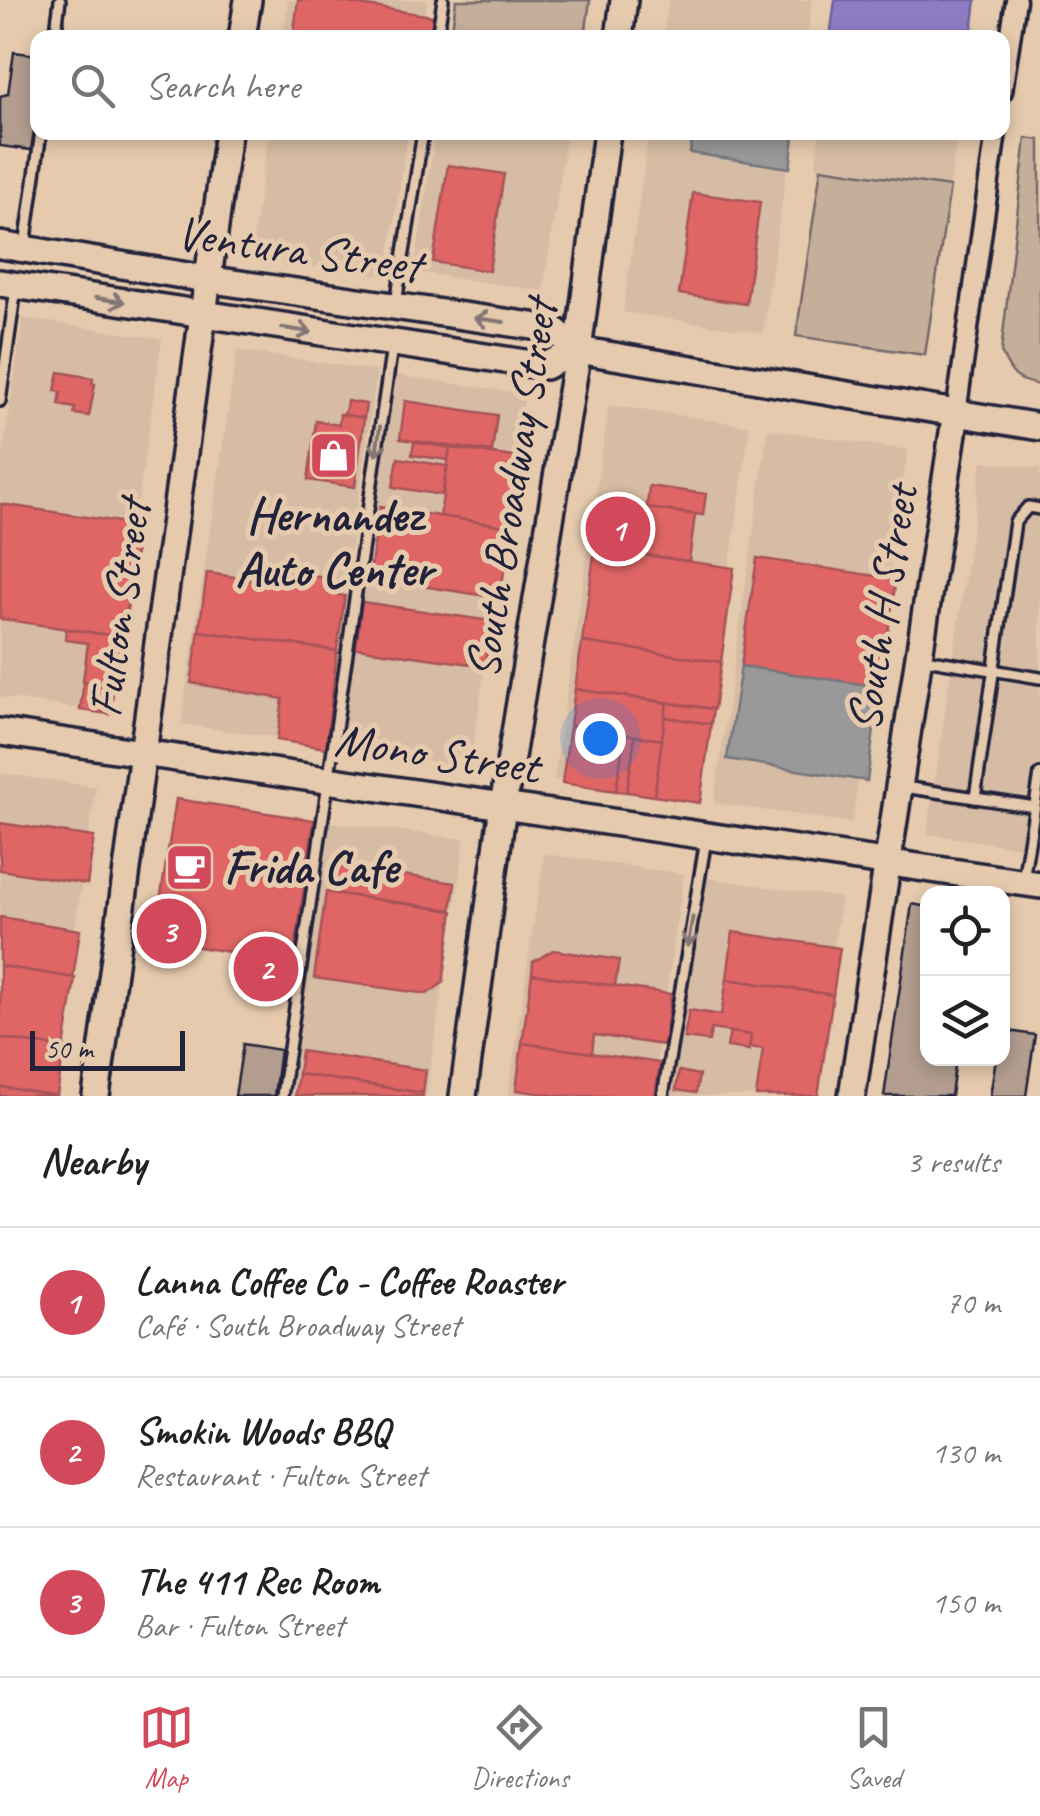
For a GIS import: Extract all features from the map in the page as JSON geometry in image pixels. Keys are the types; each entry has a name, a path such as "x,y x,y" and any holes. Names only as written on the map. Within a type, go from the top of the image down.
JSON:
{"street":[{"path":"243,30 248,0"},
{"path":"621,30 624,0"},
{"path":"1010,39 1016,0"},
{"name":"Fulton Street","path":"96,1096 227,140"},
{"name":"South Broadway Street","path":"463,1096 503,806 578,350 606,140"},
{"name":"South H Street","path":"852,1096 995,140"},
{"name":"Ventura Street","path":"12,247 552,329 578,350 1040,426"},
{"name":"Ventura Street","path":"8,284 545,366 578,350"},
{"name":"Mono Street","path":"0,732 1031,884"}],"lane":[{"path":"56,30 60,0"},
{"path":"438,30 443,0"},
{"path":"12,247 40,140"},
{"path":"396,306 421,140"},
{"path":"0,401 8,284"},
{"path":"282,1096 392,344"},
{"path":"976,798 1015,522 1028,507 1040,509"},
{"path":"917,658 1040,678"},
{"path":"1031,884 1040,774"},
{"path":"898,786 1035,808"},
{"path":"662,1096 706,836"}],"shaded area":[{"path":"288,0 427,0 423,30 284,30"},
{"path":"456,0 590,0 586,30 452,30"},
{"path":"669,0 812,0 808,30 664,30"},
{"path":"1026,138 1040,140 1040,385 1015,376 1001,352"},
{"path":"268,140 407,140 386,277 250,257"},
{"path":"434,140 566,140 543,291 414,272"},
{"path":"648,140 791,140 763,333 623,312"},
{"path":"818,140 956,140 950,187 816,168"},
{"path":"821,168 950,187 925,355 796,336"},
{"path":"23,318 162,339 107,713 0,697 0,471"},
{"path":"237,350 377,371 322,744 181,724"},
{"path":"395,375 525,394 470,767 340,747"},
{"path":"609,405 750,426 695,800 554,779"},
{"path":"768,429 908,450 852,823 714,803"},
{"path":"982,461 1040,469 1040,850 927,834"},
{"path":"0,773 96,787 50,1096 0,1096"},
{"path":"329,822 465,839 426,1096 289,1096"},
{"path":"544,854 684,874 651,1096 508,1096"},
{"path":"702,877 841,898 812,1096 670,1096"}],"building: Shops":[{"path":"298,0 327,0 433,16 431,30 294,30"},
{"path":"448,165 504,174 489,271 433,262"},
{"path":"693,193 760,202 746,304 679,294"},
{"path":"59,372 93,378 89,416 74,414 75,408 59,405 61,392 55,391"},
{"path":"347,401 366,404 364,418 340,415 345,413"},
{"path":"405,401 497,415 492,452 400,439"},
{"path":"340,414 364,418 355,487 308,480 316,421 339,425"},
{"path":"414,442 450,448 448,460 412,455"},
{"path":"450,448 521,458 511,527 440,516"},
{"path":"398,458 447,466 442,495 393,487"},
{"path":"649,486 706,494 703,515 647,508"},
{"path":"601,501 695,515 689,561 595,548"},
{"path":"1,504 139,525 123,637 0,619"},
{"path":"380,507 511,527 500,598 369,578"},
{"path":"595,548 734,568 721,662 582,642"},
{"path":"757,558 896,579 880,687 741,666"},
{"path":"278,571 340,580 338,595 345,596 337,651 199,631 207,573 276,583"},
{"path":"362,602 491,621 485,666 356,648"},
{"path":"66,629 123,637 116,686 83,681 88,643 65,640"},
{"path":"199,631 337,651 326,748 277,740 283,699 191,683"},
{"path":"582,642 721,662 714,709 575,689"},
{"path":"84,682 114,686 110,714 80,710"},
{"path":"575,689 667,703 662,740 570,726"},
{"path":"667,703 713,709 711,724 665,717"},
{"path":"665,717 711,724 700,803 654,796"},
{"path":"570,726 625,734 616,791 562,783"},
{"path":"625,734 635,736 627,792 616,791"},
{"path":"635,736 662,740 654,796 627,792"},
{"path":"176,799 314,820 293,962 154,940"},
{"path":"0,823 94,837 87,884 0,870"},
{"path":"337,865 455,883 451,910 333,893"},
{"path":"326,892 453,911 443,983 427,994 314,978"},
{"path":"0,917 80,930 73,978 0,966"},
{"path":"733,932 840,948 833,995 727,979"},
{"path":"553,950 619,960 615,986 532,974 533,962"},
{"path":"244,954 291,962 288,984 241,977"},
{"path":"0,966 75,978 64,1048 0,1038"},
{"path":"532,974 671,994 664,1045 594,1035 592,1053 522,1043"},
{"path":"727,979 833,995 818,1096 756,1096 763,1049 749,1047 751,1035 711,1029 709,1041 684,1038 689,1010 721,1015"},
{"path":"730,1032 751,1035 749,1050 727,1047"},
{"path":"0,1038 64,1048 57,1096 0,1087"},
{"path":"522,1043 660,1063 655,1096 558,1096 516,1090"},
{"path":"301,1051 426,1070 423,1093 298,1074"},
{"path":"679,1071 699,1075 696,1093 676,1090"},
{"path":"298,1074 423,1093 423,1096 295,1096"},
{"path":"0,1087 54,1095 54,1096 0,1096"}],"building: Offices":[{"path":"835,0 976,0 972,30 831,30"}],"building: Industry":[{"path":"692,140 794,140 790,168 690,153"},
{"path":"741,666 880,687 867,781 727,759"}],"building: Other":[{"path":"14,52 30,54 31,150 0,146 0,96 8,94"},
{"path":"912,904 920,906 920,1066 955,1066 951,1096 884,1096"},
{"path":"1010,1031 1035,1035 1026,1096 990,1096 995,1066 1010,1066"},
{"path":"243,1044 280,1050 274,1096 235,1096"}],"place":[{"name":"Hernandez Auto Center","path":"334,455"},
{"name":"Lanna Coffee Co - Coffee Roaster","path":"618,529"},
{"name":"Frida Cafe","path":"189,867"},
{"name":"The 411 Rec Room","path":"169,931"},
{"name":"Smokin Woods BBQ","path":"266,969"}]}
